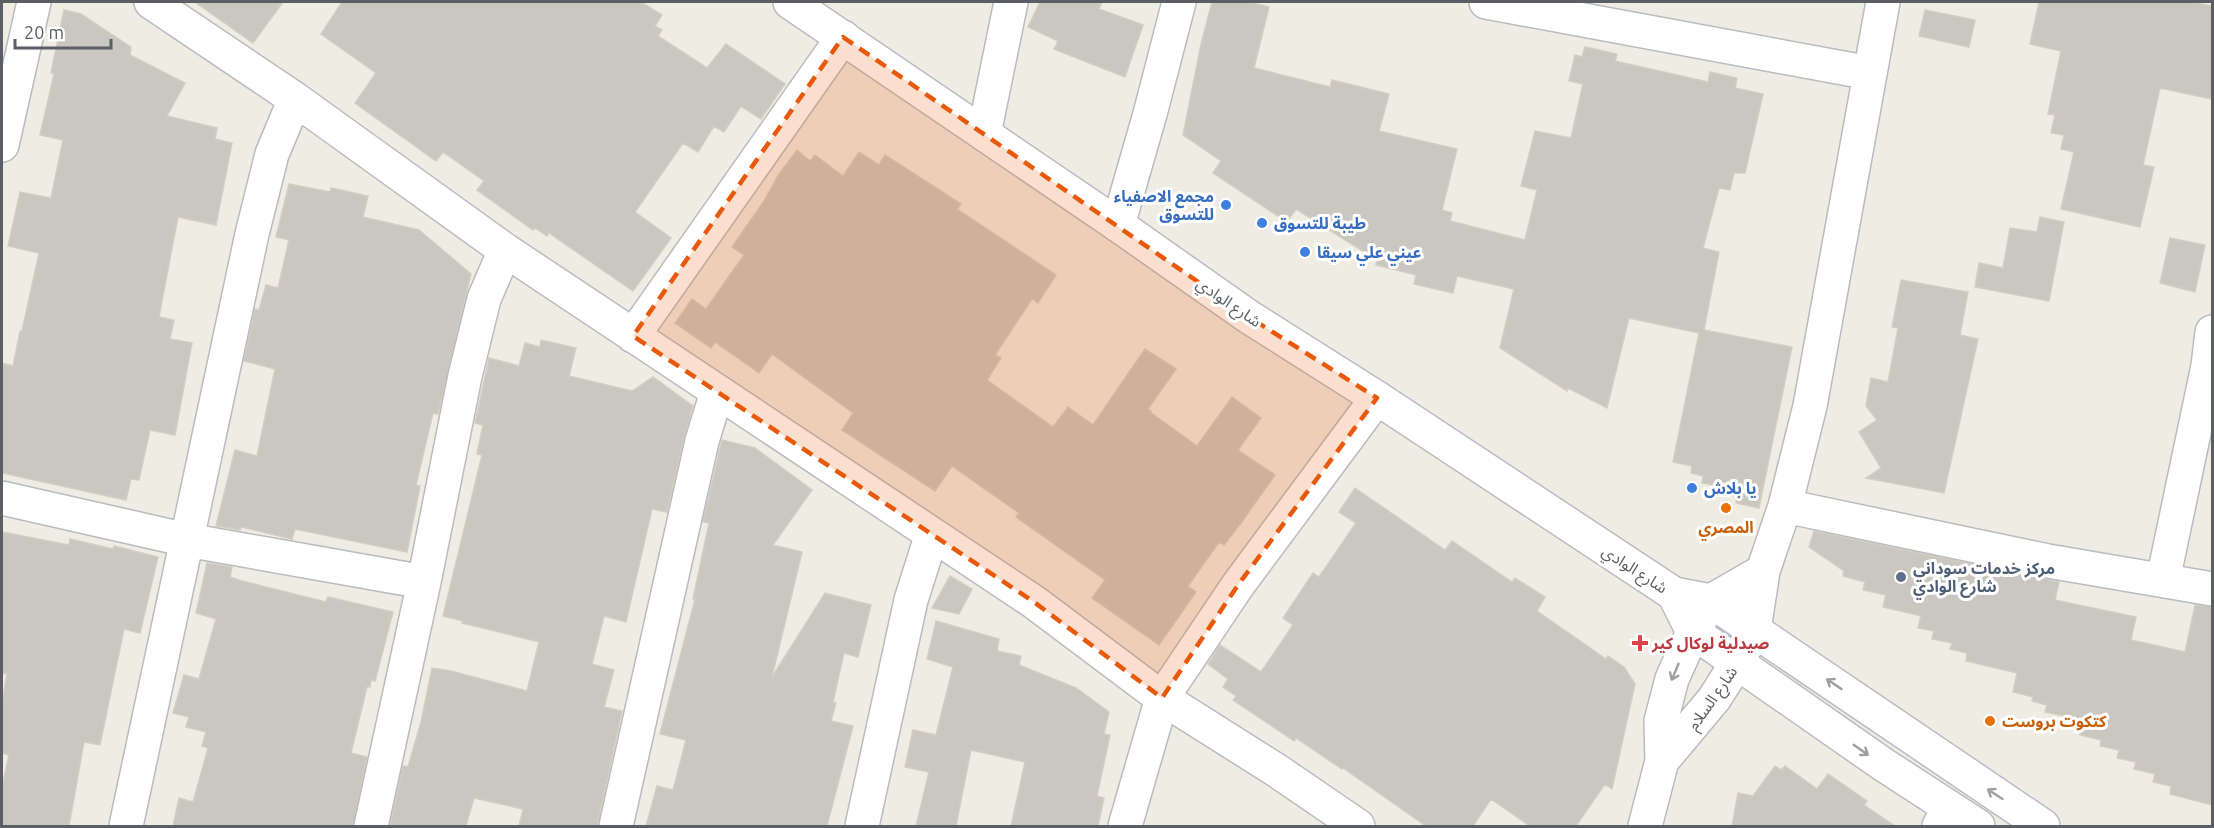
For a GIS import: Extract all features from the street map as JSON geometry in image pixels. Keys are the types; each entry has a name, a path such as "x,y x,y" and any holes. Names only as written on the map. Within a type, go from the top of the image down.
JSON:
{"street":[{"path":"2,145 34,2"},
{"path":"151,2 295,99 505,250 1034,602 1162,698 1276,770 1358,826"},
{"name":"شارع الوادي","path":"790,2 1249,317 1377,398 1674,594 1712,601 2043,826"},
{"path":"984,135 1011,2"},
{"path":"1118,225 1179,2"},
{"path":"1486,2 1870,73"},
{"name":"شارع السلام","path":"1662,761 1708,707 1737,663 1754,630 1763,571 1785,506 1810,406 1883,2"},
{"path":"633,336 843,37"},
{"path":"126,826 252,234 273,154 295,99"},
{"path":"371,826 468,365 484,299 505,250"},
{"path":"2163,580 2208,366 2212,332"},
{"path":"616,826 702,441 717,392"},
{"path":"1125,826 1162,698 1238,585 1377,398"},
{"path":"2,498 187,540 424,582"},
{"path":"1785,506 2048,561 2212,589"},
{"path":"862,826 911,600 932,534"},
{"path":"1712,601 1763,571"},
{"name":"شارع الوادي","path":"1674,594 1693,632 1884,765 1944,817 1978,826"},
{"name":"شارع السلام","path":"1645,826 1662,761 1661,721 1672,679 1693,632 1712,601"}],"highlighted area":[{"path":"843,37 1249,317 1377,398 1238,585 1162,698 1034,602 633,336"}],"building":[{"path":"195,2 283,2 253,43"},
{"path":"342,2 641,2 662,15 655,26 662,30 658,36 707,68 726,44 785,84 761,119 741,106 724,132 714,126 698,152 683,143 635,212 671,238 633,291 549,233 547,236 535,228 533,230 477,190 484,181 443,152 436,161 355,103 376,73 321,34"},
{"path":"1040,2 1102,2 1099,9 1143,25 1125,77 1054,49 1058,41 1028,27"},
{"path":"1212,2 1248,2 1269,7 1254,68 1330,87 1332,80 1389,94 1379,131 1457,149 1442,210 1452,213 1450,221 1525,240 1537,190 1521,186 1535,131 1571,138 1583,84 1569,81 1575,55 1582,57 1585,47 1617,54 1615,61 1708,82 1710,72 1737,78 1735,88 1763,94 1745,173 1734,173 1730,190 1719,188 1703,248 1719,252 1704,330 1792,347 1759,508 1736,503 1737,497 1718,493 1719,486 1702,483 1703,476 1691,473 1692,466 1673,462 1699,333 1629,318 1607,408 1568,388 1567,391 1500,348 1514,289 1457,276 1453,293 1414,284 1416,275 1376,265 1377,260 1296,209 1287,222 1213,173 1221,161 1183,135"},
{"path":"2039,2 2191,2 2212,6 2212,99 2160,88 2143,165 2154,167 2140,227 2061,209 2074,152 2061,149 2064,135 2051,133 2055,115 2048,114 2061,51 2030,44"},
{"path":"64,10 81,14 131,47 130,55 185,83 167,116 217,128 215,139 232,143 216,225 178,217 159,317 174,320 170,339 192,343 175,435 150,430 139,480 131,479 126,500 2,473 2,363 13,366 39,253 8,246 20,192 51,198 63,140 40,135 54,74 51,73"},
{"path":"1925,10 1975,20 1969,47 1919,36"},
{"path":"797,150 810,161 815,155 843,176 859,152 879,165 885,155 961,204 957,209 1056,275 1038,303 1032,299 995,355 1001,358 987,380 1053,427 1068,407 1093,425 1145,349 1176,369 1148,409 1197,446 1232,397 1261,418 1238,450 1275,475 1224,545 1219,542 1188,586 1196,592 1159,645 1092,598 1105,580 1016,517 1019,513 952,466 935,491 842,430 853,413 772,354 759,373 715,342 711,348 675,323 692,299 706,309 744,255 732,247"},
{"path":"289,184 330,192 331,188 368,196 363,217 419,230 471,274 438,414 433,413 416,485 420,486 407,552 295,529 292,539 241,527 240,530 216,526 235,450 257,456 275,369 244,361 255,309 259,310 266,285 278,288 289,240 276,237"},
{"path":"2040,217 2064,222 2049,301 1975,287 1979,263 2003,268 2010,228 2037,232"},
{"path":"2170,238 2205,245 2195,292 2160,283"},
{"path":"1901,280 1968,292 1960,335 1978,339 1944,493 1866,478 1881,468 1859,432 1877,420 1866,406 1871,378 1888,382 1898,328 1892,327"},
{"path":"541,340 576,348 569,376 632,391 653,377 693,406 667,512 652,509 626,622 604,616 592,664 614,670 604,707 622,711 597,826 519,826 523,809 474,798 466,826 390,826 403,766 408,767 421,722 432,668 527,691 539,642 443,616 482,455 477,454 483,425 475,423 489,358 519,366 525,343 540,347"},
{"path":"722,440 755,448 812,490 773,545 802,552 772,677 825,593 871,605 858,657 844,653 833,702 836,703 831,721 853,726 827,826 646,826 657,786 673,790 686,740 660,734 695,599 693,599 709,523 703,522"},
{"path":"1355,488 1445,550 1452,541 1512,582 1515,578 1545,597 1537,611 1606,659 1608,656 1624,667 1635,684 1612,789 1605,784 1576,826 1530,826 1491,799 1473,826 1426,826 1343,768 1296,738 1294,741 1233,700 1236,696 1223,687 1228,679 1208,664 1220,645 1261,672 1293,625 1283,618 1313,573 1319,577 1356,523 1339,512"},
{"path":"1814,531 2059,582 2055,600 2136,617 2131,640 2185,652 2195,605 2212,607 2212,805 2170,794 2171,786 2153,782 2155,774 2134,769 2136,762 2117,758 2119,750 2100,746 2101,740 2080,735 2081,727 2063,723 2064,716 2045,712 2047,705 2032,701 2033,697 2013,692 2017,673 1966,661 1967,653 1950,649 1952,643 1932,639 1934,631 1918,628 1921,616 1883,607 1886,595 1863,590 1865,582 1843,576 1844,571 1809,547"},
{"path":"2,532 69,545 70,539 113,549 114,546 158,557 140,633 124,629 100,745 84,742 69,826 2,826 2,787 9,755 2,753 2,702 7,674 2,673"},
{"path":"207,563 232,567 230,577 242,581 326,602 328,597 393,612 375,681 371,680 370,687 367,687 351,753 367,757 353,826 173,826 179,798 193,802 208,748 202,746 206,732 186,727 189,717 173,713 184,675 199,679 216,619 196,613"},
{"path":"950,576 972,589 959,614 932,608"},
{"path":"936,621 999,639 997,651 1021,656 1019,665 1076,688 1109,712 1104,734 1110,735 1097,796 1104,798 1098,826 1011,826 1025,762 971,750 956,826 916,826 929,772 905,767 913,730 936,735 953,667 927,659"},
{"path":"1775,766 1781,770 1785,766 1817,789 1828,774 1867,801 1864,805 1895,826 1732,826 1738,793 1753,796"}],"place":[{"name":"مجمع الاصفياء للتسوق","path":"1226,205"},
{"name":"طيبة للتسوق","path":"1262,223"},
{"name":"عيني علي سيقا","path":"1305,252"},
{"name":"يا بلاش","path":"1692,488"},
{"name":"المصري","path":"1726,508"},
{"name":"مركز خدمات سوداني شارع الوادي","path":"1901,577"},
{"name":"صيدلية لوكال كير","path":"1640,643"},
{"name":"كتكوت بروست","path":"1990,721"}]}
